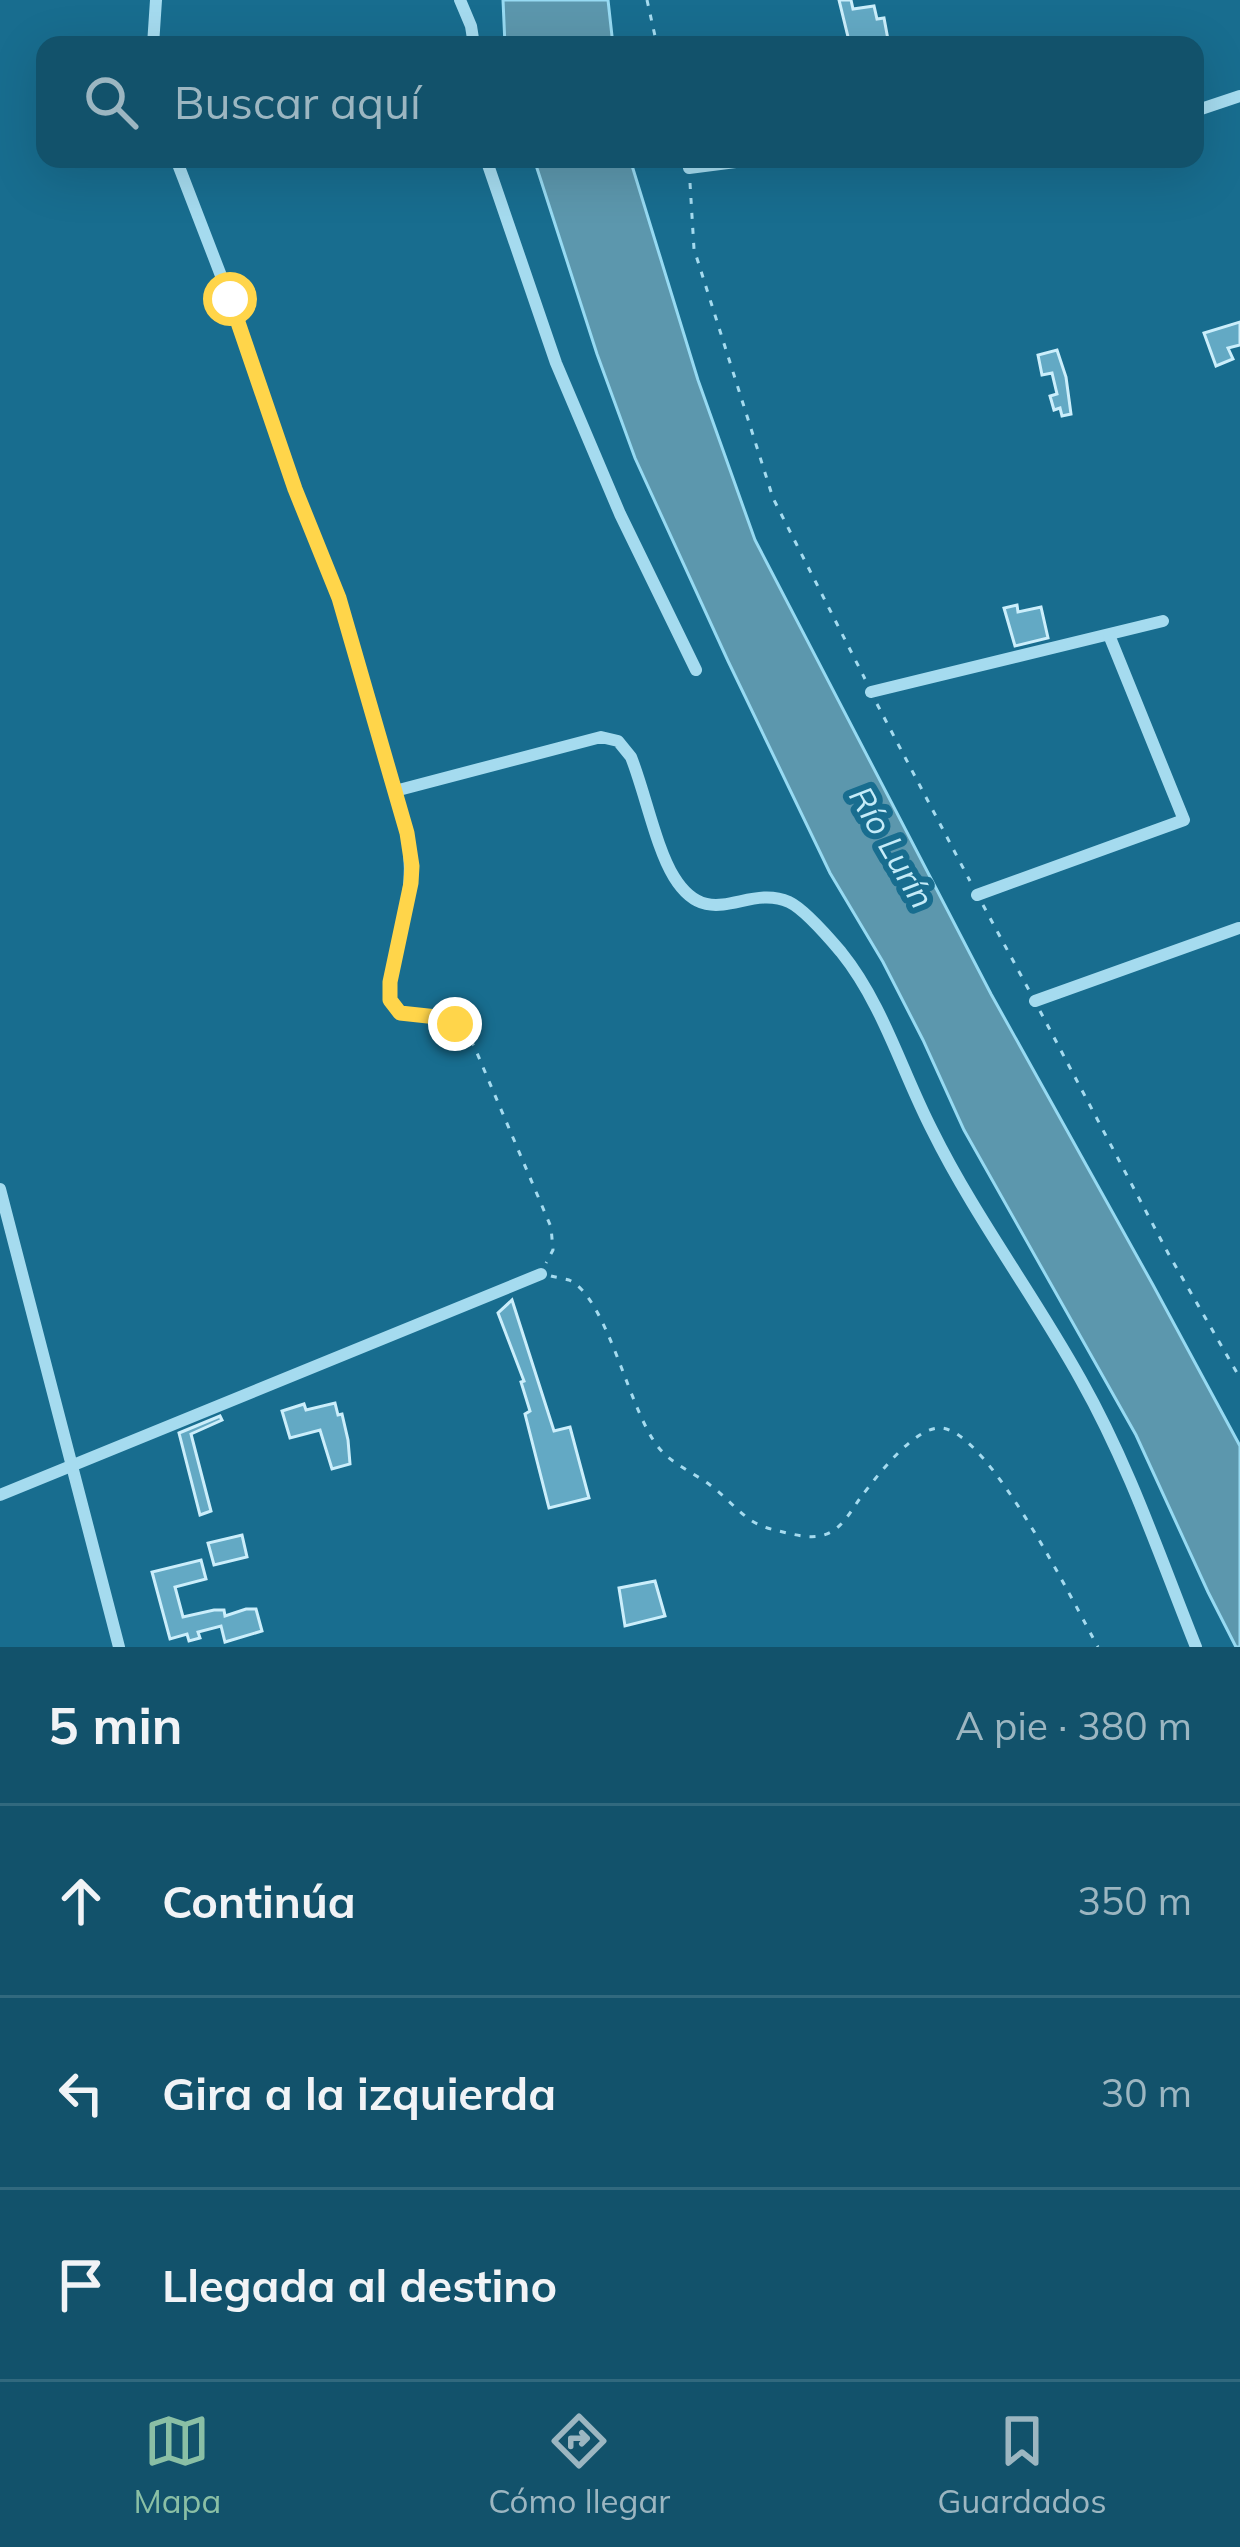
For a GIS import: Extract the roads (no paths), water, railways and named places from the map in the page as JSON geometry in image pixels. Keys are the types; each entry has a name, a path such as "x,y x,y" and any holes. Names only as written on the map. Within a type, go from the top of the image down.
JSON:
{"street":[{"path":"154,36 156,0"},
{"path":"460,0 472,36"},
{"path":"1204,108 1240,96"},
{"path":"179,168 339,598 407,833 411,883 394,962"},
{"path":"490,168 556,363 620,514 696,670"},
{"path":"872,692 1163,621"},
{"path":"977,895 1184,820 1109,635"},
{"path":"395,791 601,737 618,741 632,757 674,878 693,899 715,907 760,898 788,902 842,953 871,998 943,1151 1108,1430 1196,1647"},
{"path":"1035,1001 1239,928"},
{"path":"0,1189 119,1647"},
{"path":"0,1495 542,1274"}],"water":[{"path":"503,0 608,0 612,36 505,36"},
{"name":"Río Lurín","path":"537,168 633,168 698,380 755,540 991,994 1240,1446 1240,1647 1208,1592 1136,1435 964,1130 883,962 830,873 635,458"}]}
